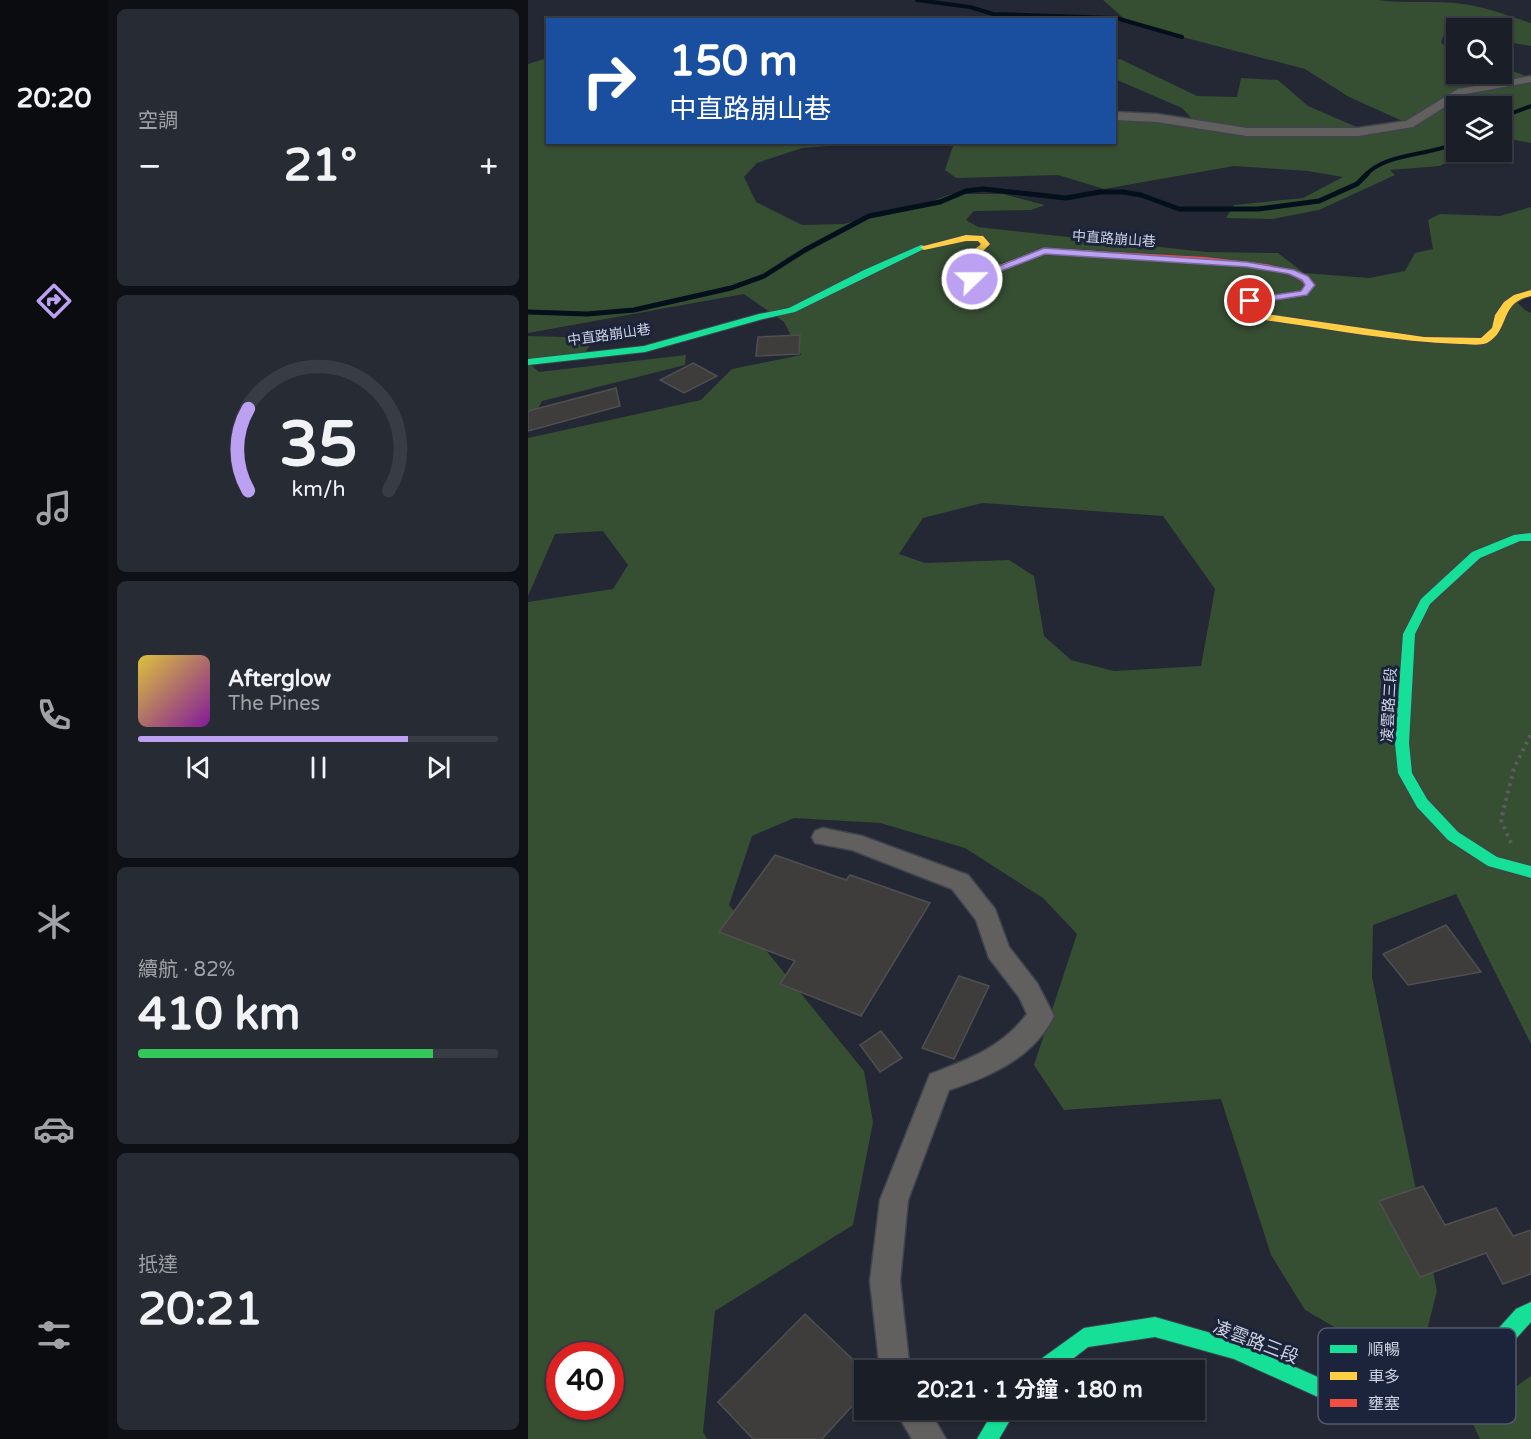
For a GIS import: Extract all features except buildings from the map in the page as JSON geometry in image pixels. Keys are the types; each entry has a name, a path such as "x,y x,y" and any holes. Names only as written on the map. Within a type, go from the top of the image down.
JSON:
{"street":[{"path":"1116,116 1157,118 1247,132 1358,132 1409,124 1462,91 1531,79"},
{"name":"中直路崩山巷","path":"528,362 645,349 762,316 792,310 920,248 966,238 980,238 986,244 982,250 956,262 952,270 957,278 972,279 1044,251 1247,264 1291,272 1305,278 1310,285 1304,293 1250,301 1250,311 1264,317 1424,340 1483,341 1497,328 1496,320 1509,301 1519,293 1531,293"},
{"name":"凌雲路三段","path":"1528,872 1493,862 1453,836 1437,820 1422,803 1404,773 1402,742 1409,634 1425,602 1476,555 1518,538 1531,537"},
{"path":"823,837 854,842 960,882 987,916 998,951 1028,990 1041,1016 1004,1056 939,1082 894,1200 885,1281 894,1360"},
{"name":"凌雲路三段","path":"1512,1328 1523,1316 1531,1312"},
{"name":"凌雲路三段","path":"1055,1360 1084,1338 1155,1327 1234,1350 1318,1387"},
{"path":"918,1420 930,1439"},
{"path":"987,1439 999,1420"}],"path":[{"path":"1528,872 1501,820 1514,768 1531,734"}],"green space":[{"path":"1103,0 1442,2 1480,7 1531,23 1531,46 1512,43 1512,18 1446,18 1446,32 1441,42 1446,48 1446,84 1512,84 1512,71 1531,78 1531,143 1512,141 1512,96 1446,96 1447,162 1440,166 1390,170 1395,175 1319,210 1272,219 1226,218 1234,205 1303,198 1343,177 1308,171 1234,166 1104,189 1058,175 956,178 945,170 953,146 946,144 1116,144 1116,117 1195,122 1182,108 1116,79 1116,61 1120,59 1197,96 1237,97 1241,78 1278,80 1308,106 1373,134 1407,123 1349,97 1305,69 1129,23"},
{"path":"546,58 546,144 855,144 802,148 757,163 744,177 756,202 802,225 843,224 909,210 951,194 1003,194 1045,205 1031,210 974,211 966,220 978,227 1206,252 1278,253 1304,273 1369,278 1405,271 1415,253 1433,249 1428,220 1440,214 1500,216 1531,207 1531,293 1513,298 1531,313 1531,1044 1456,894 1373,925 1372,977 1437,1291 1428,1328 1336,1328 1305,1310 1271,1255 1221,1099 1064,1110 1034,1065 1077,934 1043,898 965,848 880,823 794,818 752,836 729,905 864,1071 873,1122 853,1225 715,1311 703,1432 707,1439 528,1439 528,602 613,589 628,565 603,531 555,534 528,596 528,438 701,400 732,369 801,355 784,322 744,294 528,333 528,64","holes":["982,503 1163,516 1215,589 1201,666 1114,671 1071,660 1044,636 1034,576 1009,560 925,563 899,554 923,518"]},
{"path":"528,336 596,338 582,356 531,365 539,372 686,355 685,365 542,401 528,427"},
{"path":"1531,1376 1531,1439 1480,1439 1473,1424 1516,1424 1516,1386"}],"waterway":[{"path":"917,0 970,7 993,14 1116,18 1182,37"},
{"path":"1512,113 1531,106"},
{"path":"1365,176 1383,163 1446,147"},
{"path":"528,312 587,314 634,310 731,288 764,276 805,250 869,216 940,202 966,191 983,189 1066,198 1100,192 1123,192 1141,195 1179,209 1258,209 1319,201 1357,184 1365,176"}],"traffic: fast":[{"path":"528,362 645,349 762,316 792,310 867,272 924,247"},
{"path":"1531,537 1518,538 1476,555 1425,602 1409,634 1402,743 1405,773 1422,803 1453,836 1493,862 1531,872"},
{"path":"1512,1328 1523,1316 1531,1312"},
{"path":"1055,1360 1084,1338 1155,1327 1235,1350 1318,1387"},
{"path":"987,1439 999,1420"}],"traffic: slow":[{"path":"924,247 966,238 980,238 986,244 952,270 957,278 972,279 1044,251 1096,254"},
{"path":"1250,310 1264,317 1424,340 1483,341 1497,329 1500,315 1507,304 1517,297 1531,293"}],"traffic: jam":[{"path":"1096,254 1205,260 1266,267 1304,278 1310,285 1304,293 1250,301 1250,310"}],"route":[{"path":"972,279 1044,251 1247,264 1291,272 1305,278 1310,285 1304,293 1250,301"}]}
